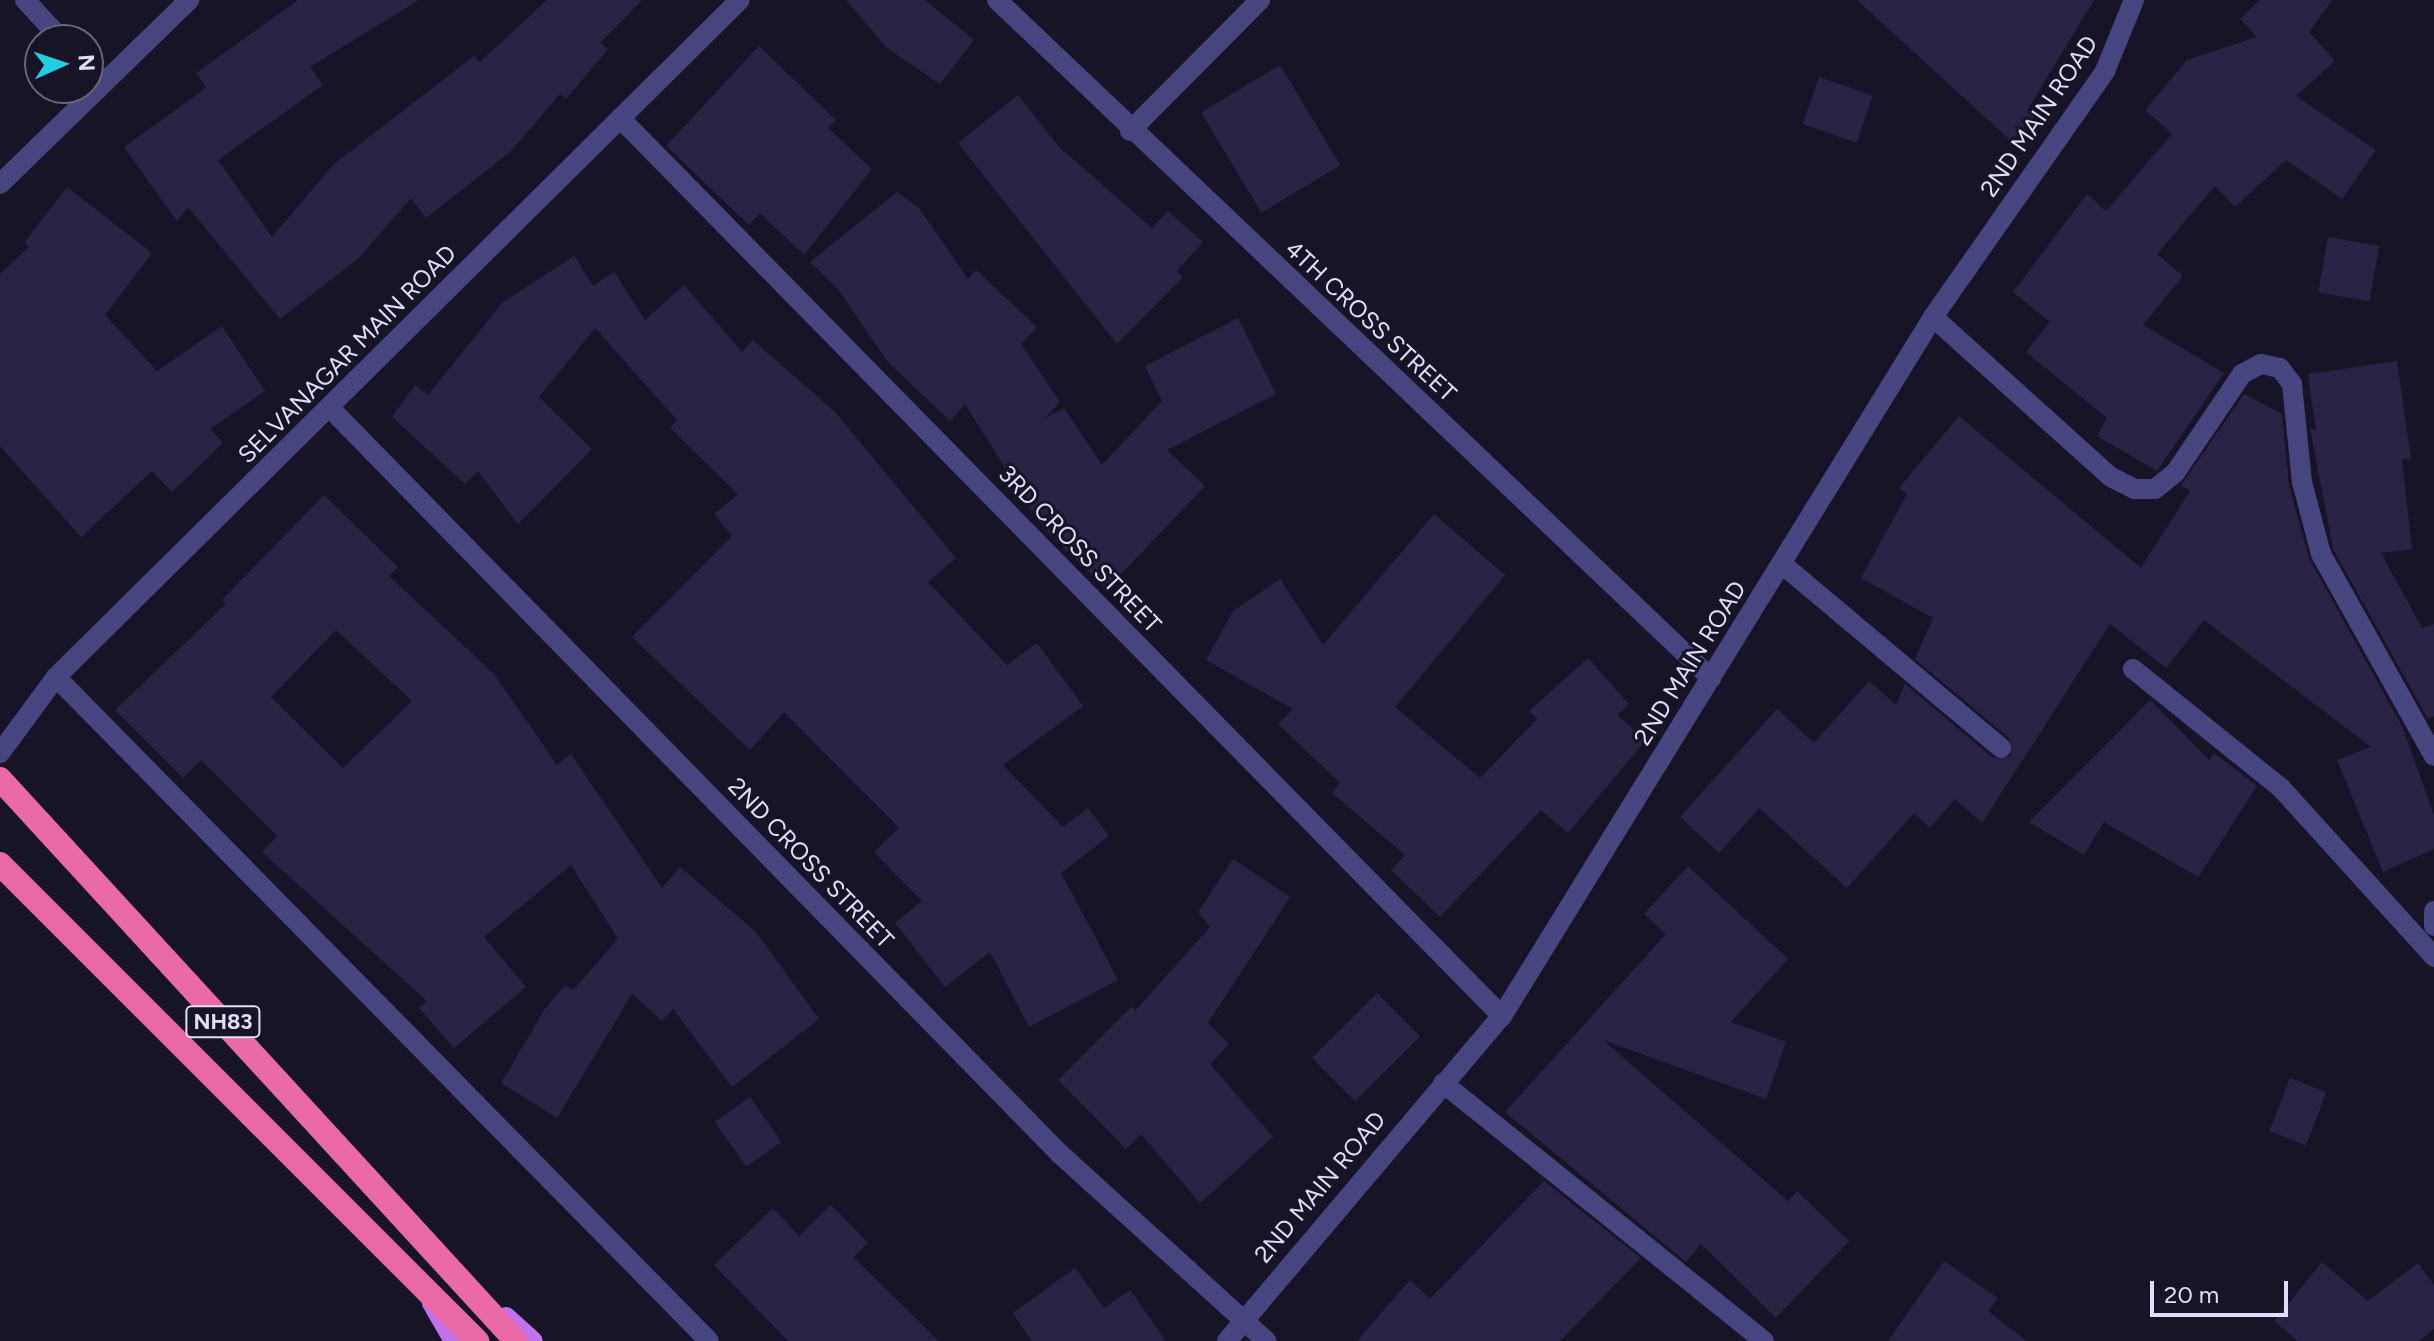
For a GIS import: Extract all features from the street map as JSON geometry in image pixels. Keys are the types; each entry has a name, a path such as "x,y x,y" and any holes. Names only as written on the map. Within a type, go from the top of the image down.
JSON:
{"highway":[{"name":"NH83","path":"0,779 445,1265"},
{"name":"NH83","path":"0,864 422,1284"},
{"path":"445,1265 516,1341"},
{"path":"422,1284 477,1341"}],"main road":[{"path":"445,1265 533,1341"},
{"name":"NH83","path":"422,1284 454,1341"}],"street":[{"path":"25,0 47,24"},
{"path":"104,66 189,0"},
{"name":"SELVANAGAR MAIN ROAD","path":"0,753 56,677 740,0"},
{"name":"4TH CROSS STREET","path":"997,0 1130,131 1711,678"},
{"path":"1130,131 1260,0"},
{"name":"2ND MAIN ROAD","path":"1227,1341 1502,1016 1933,317 2105,71 2134,0"},
{"path":"0,184 68,104"},
{"name":"3RD CROSS STREET","path":"620,118 1502,1016"},
{"path":"1933,317 2111,477 2135,489 2155,489 2175,473 2242,374 2261,364 2280,368 2292,384 2302,482 2321,554 2434,756"},
{"name":"2ND CROSS STREET","path":"330,408 1059,1153 1266,1341"},
{"path":"1782,564 2001,748"},
{"path":"2133,669 2281,788 2434,957"},
{"path":"56,677 709,1341"},
{"path":"2434,911 2434,926"},
{"path":"1443,1083 1764,1341"}],"building":[{"path":"298,0 419,0 310,67 323,85 218,160 272,237 334,164 474,56 480,62 547,0 642,0 600,43 608,49 566,99 560,94 510,152 426,218 411,198 359,258 280,319 188,207 177,221 124,147 206,88 196,73"},
{"path":"846,0 925,0 974,40 940,84 887,48"},
{"path":"1857,0 2094,0 2028,109 2035,116 2011,141"},
{"path":"2260,0 2332,0 2309,32 2335,61 2296,96 2376,150 2342,199 2286,160 2235,207 2215,186 2157,254 2183,276 2143,325 2224,373 2157,471 2097,436 2107,418 2026,352 2050,322 2013,292 2087,194 2106,211 2172,134 2145,110 2187,60 2257,37 2240,19"},
{"path":"759,46 836,120 828,128 872,169 804,255 760,213 749,225 666,146"},
{"path":"1280,65 1340,165 1261,213 1201,112"},
{"path":"1819,77 1873,96 1857,143 1803,124"},
{"path":"1018,95 1059,147 1152,228 1168,211 1203,242 1177,271 1183,277 1117,344 958,143"},
{"path":"67,187 152,253 105,315 157,371 222,326 265,391 210,429 223,443 172,492 152,471 81,537 0,446 0,274 29,247 24,243"},
{"path":"897,192 919,208 968,279 976,270 1037,327 1021,344 1060,402 1045,418 1064,408 1102,465 1162,401 1145,366 1238,318 1276,394 1167,450 1205,486 1107,589 1043,528 965,404 950,421 886,360 838,289 810,262"},
{"path":"2328,237 2379,246 2369,301 2318,292"},
{"path":"574,256 593,286 614,272 645,320 684,285 742,352 753,340 835,412 956,558 928,582 1007,665 1037,643 1083,706 1003,765 1063,827 1088,808 1109,836 1061,873 1118,980 1029,1027 990,952 945,987 895,923 922,901 874,852 899,828 784,712 750,750 632,637 732,536 714,514 738,494 670,428 677,420 595,328 539,397 592,449 518,524 478,471 465,484 392,417 415,385 428,395 503,302"},
{"path":"2397,361 2411,459 2402,459 2412,549 2381,553 2422,628 2434,624 2434,716 2428,719 2333,549 2310,428 2316,431 2308,374"},
{"path":"2244,394 2282,414 2289,485 2309,558 2403,728 2434,815 2434,849 2383,872 2337,760 2371,747 2204,620 2166,668 2110,624 1982,823 1955,799 1930,828 1914,813 1847,888 1759,808 1719,853 1680,817 1777,709 1814,743 1869,681 1896,705 1905,684 1993,758 2011,756 2009,738 1915,659 1933,618 1861,578 1907,494 1899,488 1959,416 2141,568 2190,491 2181,485"},
{"path":"324,495 398,567 389,576 494,674 557,765 571,754 662,888 680,867 756,932 819,1019 732,1087 673,1009 662,1021 632,994 557,1118 501,1083 545,1009 565,985 573,990 618,939 571,865 484,937 526,987 454,1048 419,1008 427,1001 262,852 277,836 201,760 183,778 115,710 226,604 222,600","holes":["336,630 412,701 343,768 271,697"]},
{"path":"1434,514 1505,575 1395,707 1480,778 1537,719 1529,711 1588,658 1629,704 1617,715 1646,740 1568,833 1541,810 1440,917 1391,870 1405,855 1332,793 1340,783 1278,724 1293,709 1206,660 1233,611 1280,579 1323,645"},
{"path":"2150,700 2209,760 2214,753 2257,786 2198,877 2104,822 2084,855 2029,822"},
{"path":"1233,859 1290,897 1208,1023 1229,1044 1210,1064 1273,1137 1200,1203 1141,1134 1126,1149 1058,1080 1132,1006 1135,1011 1210,927 1198,912"},
{"path":"1688,866 1788,959 1731,1022 1786,1042 1766,1099 1603,1040 1788,1201 1797,1191 1849,1241 1776,1318 1701,1244 1686,1262 1505,1112 1666,934 1644,914"},
{"path":"1377,993 1420,1036 1355,1101 1312,1058"},
{"path":"2290,1078 2326,1092 2306,1145 2270,1131"},
{"path":"750,1097 782,1142 746,1167 715,1122"},
{"path":"1544,1181 1641,1258 1560,1341 1357,1341 1410,1280 1430,1299"},
{"path":"831,1205 868,1243 853,1257 939,1341 788,1341 714,1265 773,1208 799,1236"},
{"path":"1944,1261 1998,1298 1988,1311 2027,1341 1888,1341"},
{"path":"2322,1262 2368,1301 2418,1263 2434,1285 2434,1329 2419,1341 2298,1341 2274,1321"},
{"path":"1075,1268 1104,1308 1130,1290 1166,1341 1032,1341 1013,1313"}]}
